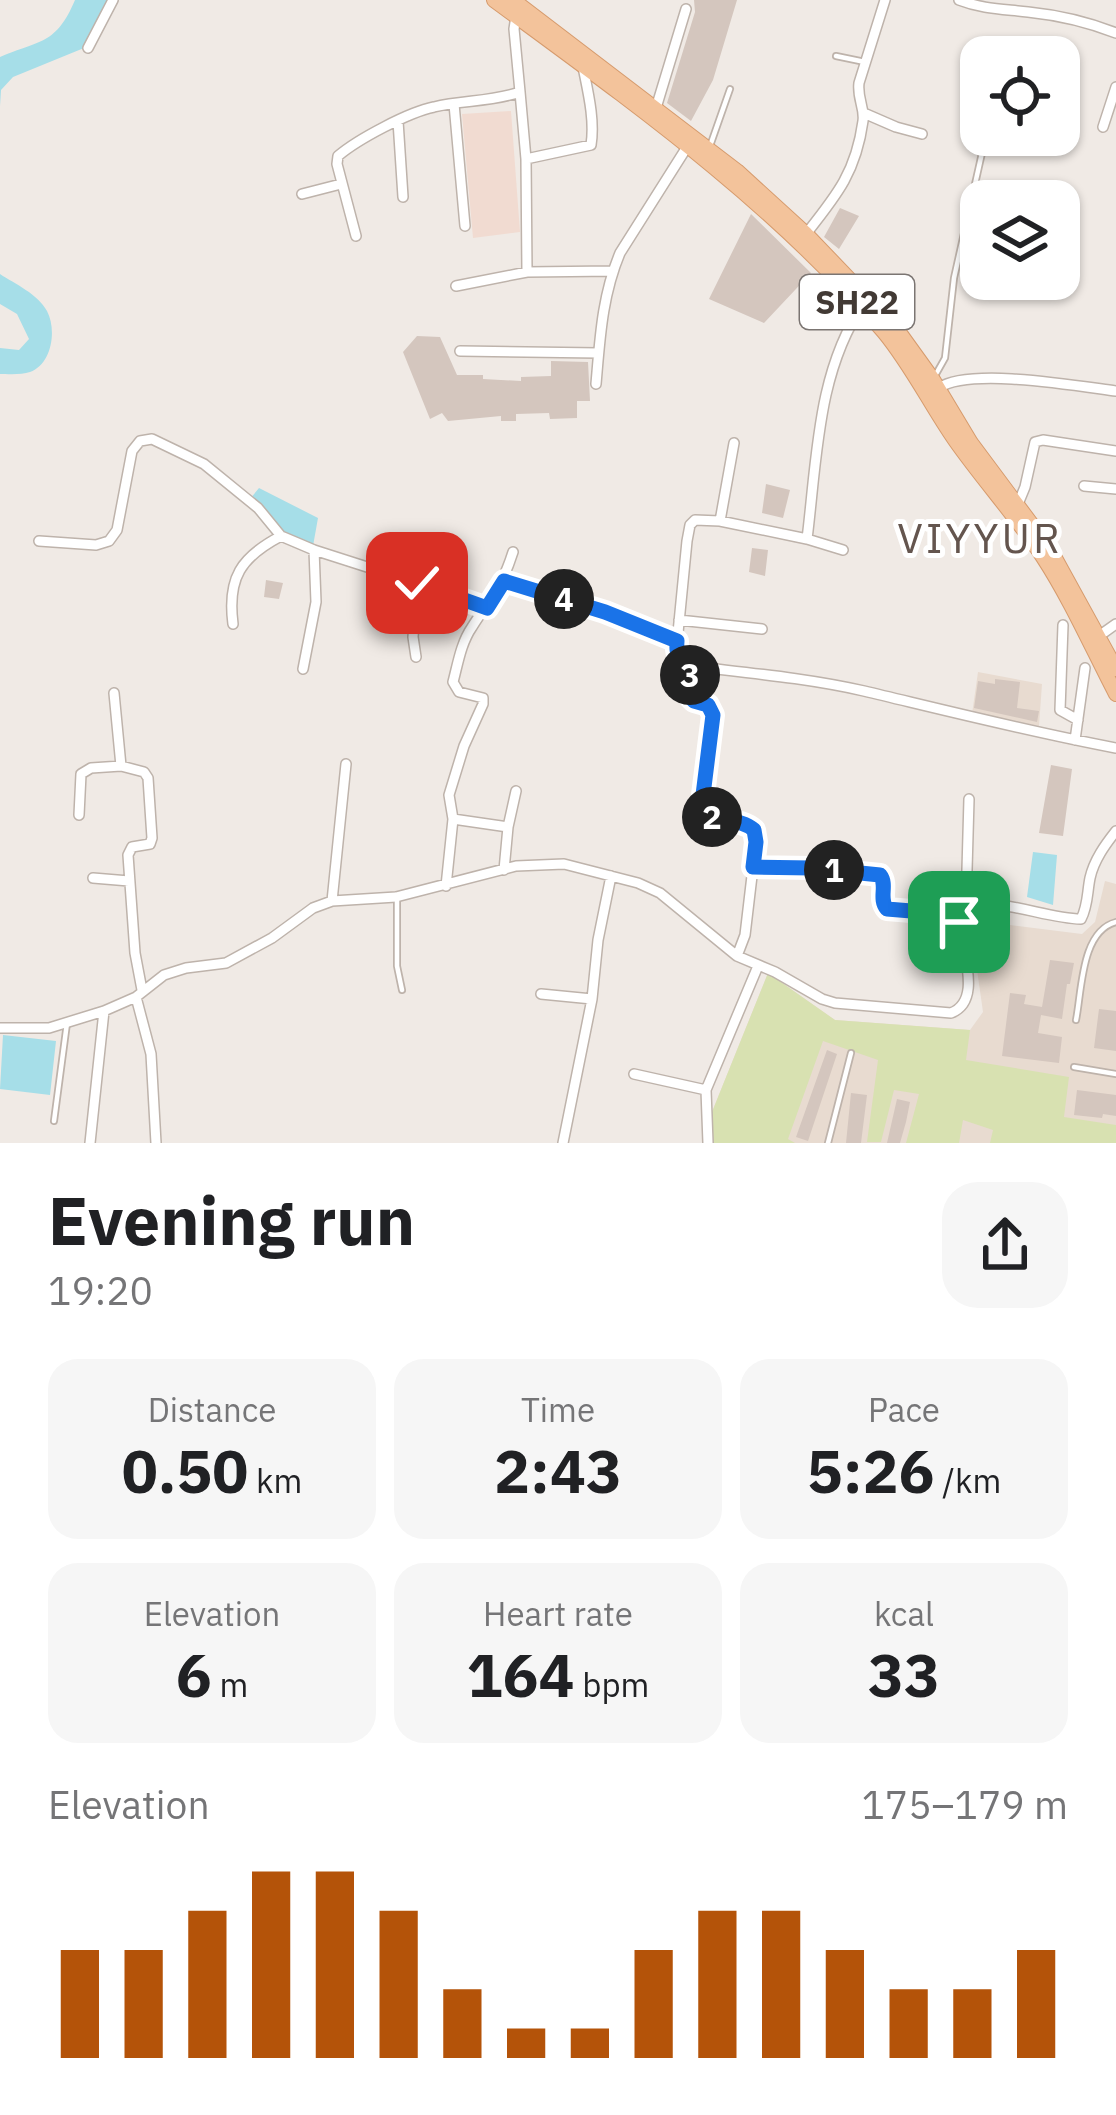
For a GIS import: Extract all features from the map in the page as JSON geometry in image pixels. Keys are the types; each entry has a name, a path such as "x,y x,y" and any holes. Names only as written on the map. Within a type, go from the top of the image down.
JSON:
{"main road":[{"name":"SH22","path":"494,0 515,8 656,108 806,234 865,302 951,434 1043,557 1116,694"},
{"name":"SH22","path":"515,8 772,217 896,328 971,442 1050,549 1116,669"}],"street":[{"path":"88,48 113,0"},
{"path":"885,0 865,62 860,105 866,114 922,134"},
{"path":"959,0 1116,32"},
{"path":"515,8 526,159 527,272"},
{"path":"656,108 686,9"},
{"path":"526,159 590,145 592,124 583,67"},
{"path":"1103,127 1116,87"},
{"path":"356,236 338,156 398,121 435,106 498,100 520,92"},
{"path":"454,104 465,226"},
{"path":"806,234 842,188 866,114"},
{"path":"398,121 403,197"},
{"path":"596,384 601,315 613,271 687,147"},
{"path":"302,194 341,184"},
{"path":"456,286 527,272 613,271"},
{"path":"808,539 826,388 846,333 865,302"},
{"path":"460,351 598,353"},
{"path":"936,383 1028,378 1116,391"},
{"path":"39,541 109,542 117,530 132,451 140,441 152,439 204,464 258,508 281,536 487,608"},
{"path":"1018,504 1035,442 1116,452"},
{"path":"720,521 734,443"},
{"path":"1084,486 1116,489"},
{"path":"843,550 720,521 695,520 690,525 679,620 676,653 680,660 691,666 862,691 1116,748"},
{"path":"232,624 230,601 238,572 257,548 281,536"},
{"path":"303,669 316,602 314,550"},
{"path":"446,886 452,818 449,795 483,704 478,694 454,688 453,682 463,645 504,581 513,552"},
{"path":"504,581 605,612 677,641"},
{"path":"416,657 417,583"},
{"path":"679,620 762,629"},
{"path":"1099,636 1116,624"},
{"path":"1064,625 1060,710 1078,720"},
{"path":"691,666 690,697 708,705 713,715 701,811 747,824 756,842 745,935 737,956"},
{"path":"1075,740 1085,668"},
{"path":"114,693 122,766"},
{"path":"332,901 346,764"},
{"path":"79,815 81,774 91,768 122,766 144,772 148,778 152,838 150,844 130,850 129,881 139,993 151,1054 156,1143"},
{"path":"504,870 516,791"},
{"path":"1,1030 68,1023 139,993 164,975 226,963 332,901 397,897 517,866 564,864 660,892 737,956 822,1000 951,1013 961,1010 970,988 963,910 969,799"},
{"path":"452,818 508,827"},
{"path":"753,867 875,874 884,881 887,909 1030,910 1081,919 1098,856 1116,831"},
{"path":"563,1143 611,876"},
{"path":"93,878 129,881"},
{"path":"708,1143 706,1090 758,966"},
{"path":"541,994 592,999"},
{"path":"90,1143 104,1010"},
{"path":"634,1074 706,1090"}],"lane":[{"path":"836,56 865,62"},
{"path":"709,148 730,89"},
{"path":"936,383 945,358 955,278 981,156"},
{"path":"397,897 397,966 402,990"},
{"path":"1076,1020 1093,939 1116,922"},
{"path":"55,1120 68,1023"},
{"path":"828,1143 851,1053"},
{"path":"1074,1067 1116,1074"}],"shaded area":[{"path":"511,111 520,232 473,238 462,114"},
{"path":"978,672 1042,684 1039,726 972,714"},
{"path":"1105,881 1116,884 1116,1143 712,1143 712,1112 768,973 835,1020 970,1030 983,1012 970,920 1082,934 1095,922"}],"green space":[{"path":"768,973 835,1020 970,1030 966,1060 1069,1077 1064,1117 1116,1125 1116,1143 990,1143 993,1130 963,1120 959,1143 906,1143 919,1094 894,1090 881,1142 867,1142 878,1060 823,1041 788,1139 795,1143 712,1143 712,1112"}],"water":[{"path":"75,0 109,0 84,48 13,77 1,90 0,106 0,57 53,33"},
{"path":"0,274 38,299 50,319 48,354 27,373 0,374 0,348 19,350 29,339 17,314 0,304"},
{"path":"259,488 318,518 313,546 284,533 250,499"},
{"path":"1033,852 1057,855 1053,905 1027,897"},
{"path":"3,1035 56,1041 50,1095 0,1089"}],"building":[{"path":"694,0 737,0 713,80 691,121 667,103 695,12"},
{"path":"840,208 859,216 839,249 824,237"},
{"path":"751,214 811,273 764,323 709,299"},
{"path":"417,336 440,337 457,375 483,375 483,379 521,381 521,377 551,376 551,361 588,362 590,401 577,401 577,418 550,419 549,413 516,414 516,421 501,421 501,416 448,421 442,413 430,419 403,352"},
{"path":"766,484 790,490 783,518 762,513"},
{"path":"752,548 768,550 765,576 749,572"},
{"path":"266,580 283,583 279,599 264,597"},
{"path":"995,679 1020,682 1017,708 1039,711 1037,722 974,708 978,681 995,684"},
{"path":"1051,765 1072,769 1063,836 1039,833"},
{"path":"1050,960 1074,963 1062,1019 1041,1015 1038,1033 1062,1037 1059,1063 1002,1056 1010,993 1026,995 1024,1004 1042,1007"},
{"path":"1099,1009 1116,1011 1116,1051 1094,1048"},
{"path":"827,1050 837,1054 808,1141 796,1137"},
{"path":"1077,1090 1116,1095 1116,1116 1074,1115"},
{"path":"851,1093 867,1095 861,1143 846,1143"},
{"path":"897,1099 910,1102 906,1122 900,1143 887,1143"}],"district":[{"name":"VIYYUR","path":"980,538"}],"route":[{"path":"417,583 487,608 504,581 605,612 677,641 676,653 691,666 690,697 708,705 713,715 701,811 754,830 753,867 880,875 887,909 960,915 959,922"}]}
